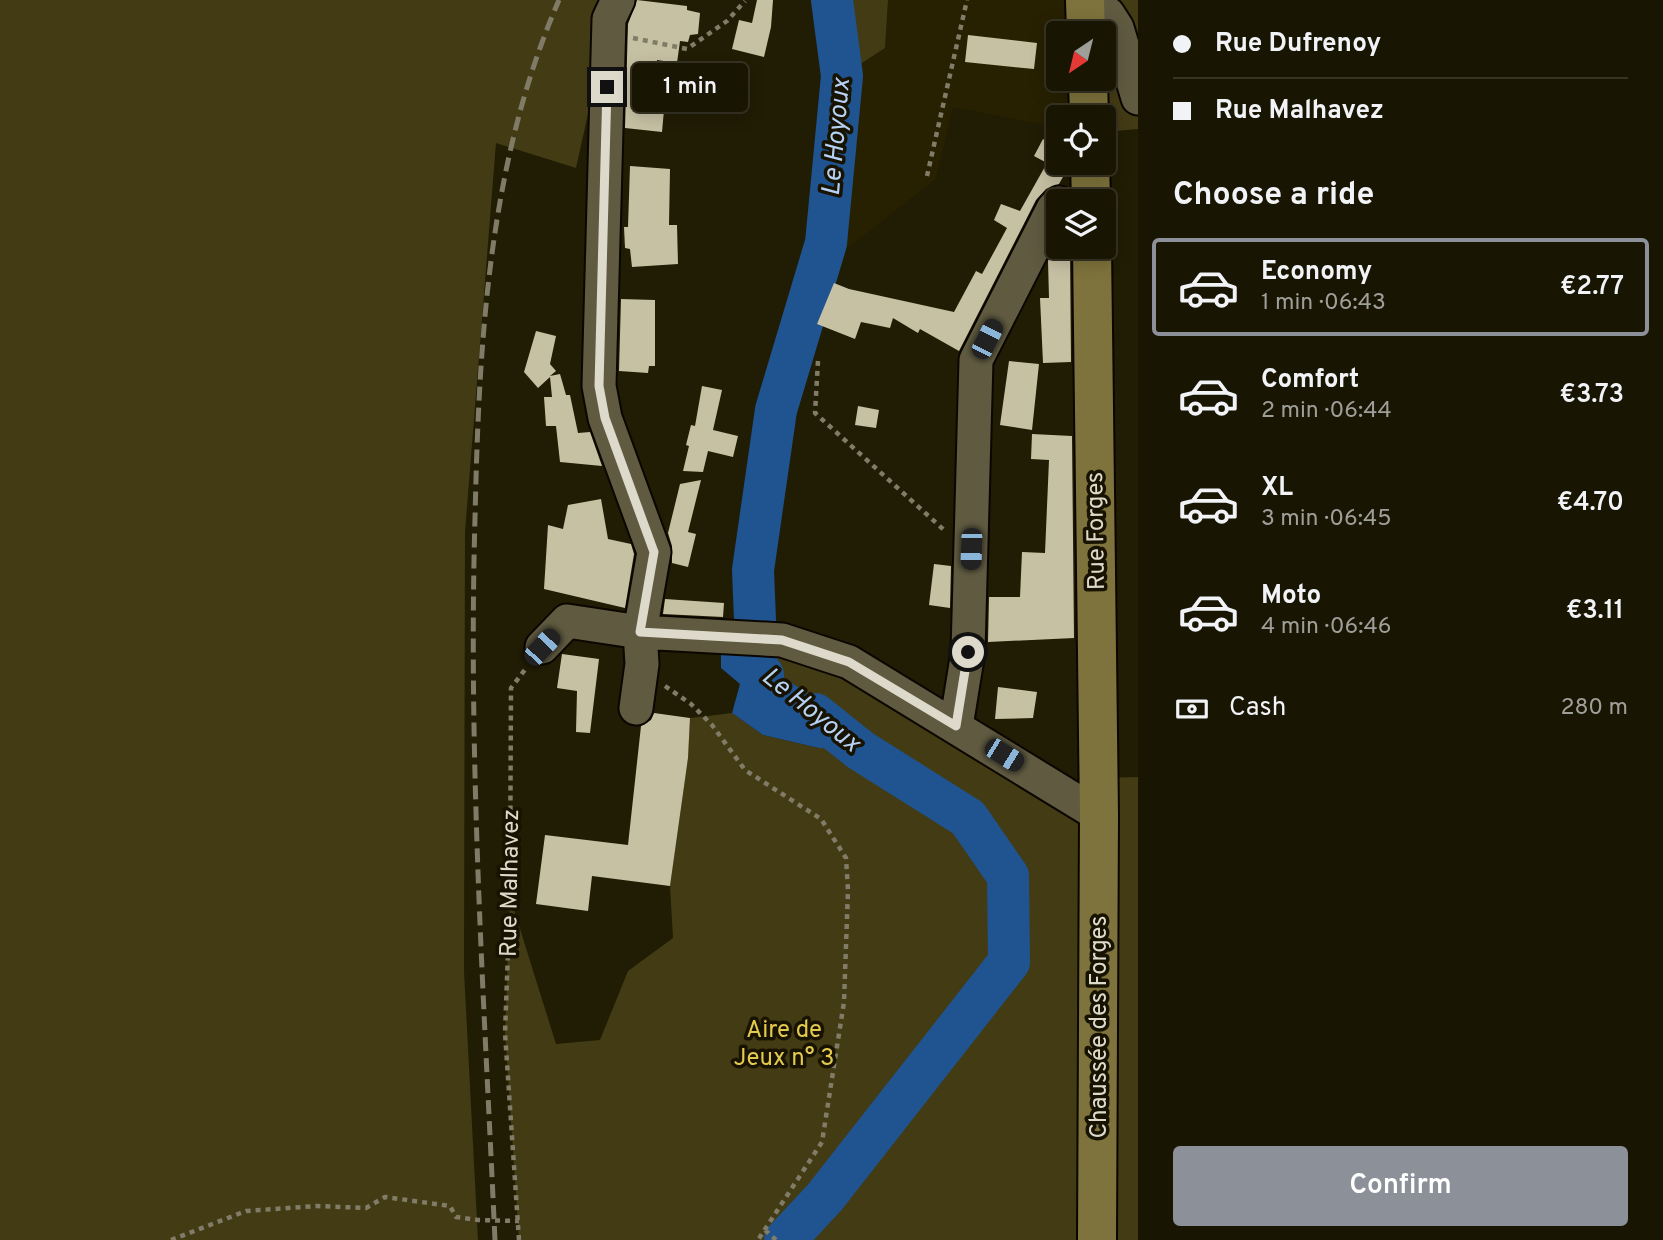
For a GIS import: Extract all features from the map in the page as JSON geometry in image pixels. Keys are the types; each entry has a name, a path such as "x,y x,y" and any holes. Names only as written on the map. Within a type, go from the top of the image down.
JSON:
{"main road":[{"name":"Rue Forges","path":"1092,259 1099,814"},
{"name":"Chaussée des Forges","path":"1097,1240 1099,814"}],"street":[{"path":"618,0 609,19 599,386 605,418 654,552 636,708"},
{"path":"1086,15 1108,13 1116,28 1138,98"},
{"path":"1076,189 1091,178"},
{"path":"956,726 968,652 976,360 1046,223"},
{"path":"542,647 567,621 641,648 721,636 782,640 849,662 1099,814"}],"path":[{"path":"927,176 967,0"},
{"path":"609,32 687,49 727,21 745,1"},
{"path":"818,361 815,413 932,522 971,549"},
{"name":"Rue Malhavez","path":"519,1240 505,1033 510,897 510,688 542,647"},
{"path":"641,648 712,726 745,770 821,819 846,858 848,890 844,1002 822,1142 758,1240"},
{"path":"171,1240 246,1211 317,1206 366,1208 385,1197 450,1206 456,1217 519,1221"},
{"path":"765,1230 775,1239"}],"shaded area":[{"path":"888,0 1085,0 1086,21 1046,21 1046,91 1088,91 1089,105 1046,105 1046,125 953,107 936,179 849,247 826,243 842,76 885,48"}],"green space":[{"path":"0,0 618,0 609,19 576,168 496,143 465,532 464,971 478,1240 0,1240"},
{"path":"832,0 888,0 885,48 842,76"},
{"path":"1085,0 1138,0 1138,129 1116,131 1116,105 1104,105 1104,91 1116,91 1116,21 1097,21"},
{"name":"Aire de Jeux n° 3","path":"782,640 1098,814 1098,778 1138,777 1138,1240 519,1240 505,1033 510,897 556,1044 600,1040 628,971 673,938 670,886 688,758 690,718 732,713 763,735 819,748 845,715 767,669"}],"water":[{"path":"721,636 782,640 768,669 845,715 860,750 819,748 763,735 732,713 740,684 721,668"}],"building":[{"path":"637,0 687,6 687,10 700,13 698,34 690,35 688,42 680,41 677,63 657,60 654,98 665,99 662,132 625,128 628,24"},
{"path":"757,0 773,0 771,27 764,57 732,49 739,20 752,23"},
{"path":"968,35 1037,43 1034,69 965,62"},
{"path":"1043,139 1046,141 1046,162 1034,156"},
{"path":"1046,165 1046,175 1064,175 1059,184 1046,189 1036,200 959,351 920,329 918,333 893,318 890,328 861,322 855,339 817,324 834,283 849,289 954,312 976,271 982,274 1007,228 994,220 1001,204 1020,211"},
{"path":"630,166 670,169 669,225 677,225 678,264 632,267 630,249 625,248 624,227 628,227"},
{"path":"1070,259 1071,362 1043,363 1040,298 1049,298 1048,261"},
{"path":"621,299 655,300 655,366 649,366 648,373 619,371"},
{"path":"536,331 556,336 550,364 556,371 550,376 560,374 566,395 570,395 578,433 590,432 602,466 560,462 556,426 546,426 544,397 552,397 550,377 538,388 524,372"},
{"path":"1009,361 1039,364 1032,430 1000,425"},
{"path":"702,386 722,390 713,430 738,436 733,457 708,451 703,472 683,471 689,446 686,445 691,425 695,426"},
{"path":"858,406 879,410 876,428 855,425"},
{"path":"1032,434 1072,436 1074,638 988,642 989,597 1020,597 1022,552 1045,553 1049,460 1031,459"},
{"path":"701,480 688,532 696,534 688,567 672,563 672,546 668,533 680,484"},
{"path":"601,499 608,539 631,544 634,554 625,608 544,589 548,525 563,529 568,505"},
{"path":"934,564 951,566 950,608 929,605"},
{"path":"665,599 724,603 723,617 663,614"},
{"path":"562,654 599,659 590,733 576,732 577,691 557,688"},
{"path":"998,687 1037,692 1033,718 995,719"},
{"path":"654,713 690,718 688,758 670,886 592,876 588,911 536,904 545,835 628,845 641,726 651,720"}],"waterway":[{"name":"Le Hoyoux","path":"763,675 757,670 753,570 776,410 826,243 842,76 832,0"},
{"name":"Le Hoyoux","path":"785,1240 825,1197 1009,962 1008,876 968,818 860,750 815,714"}],"railway":[{"path":"495,1240 475,789 473,608 480,386 492,255 502,189 516,125 535,62 559,0"}],"route":[{"path":"607,87 599,386 605,418 654,552 640,632 782,640 849,662 956,726 968,652"}]}
